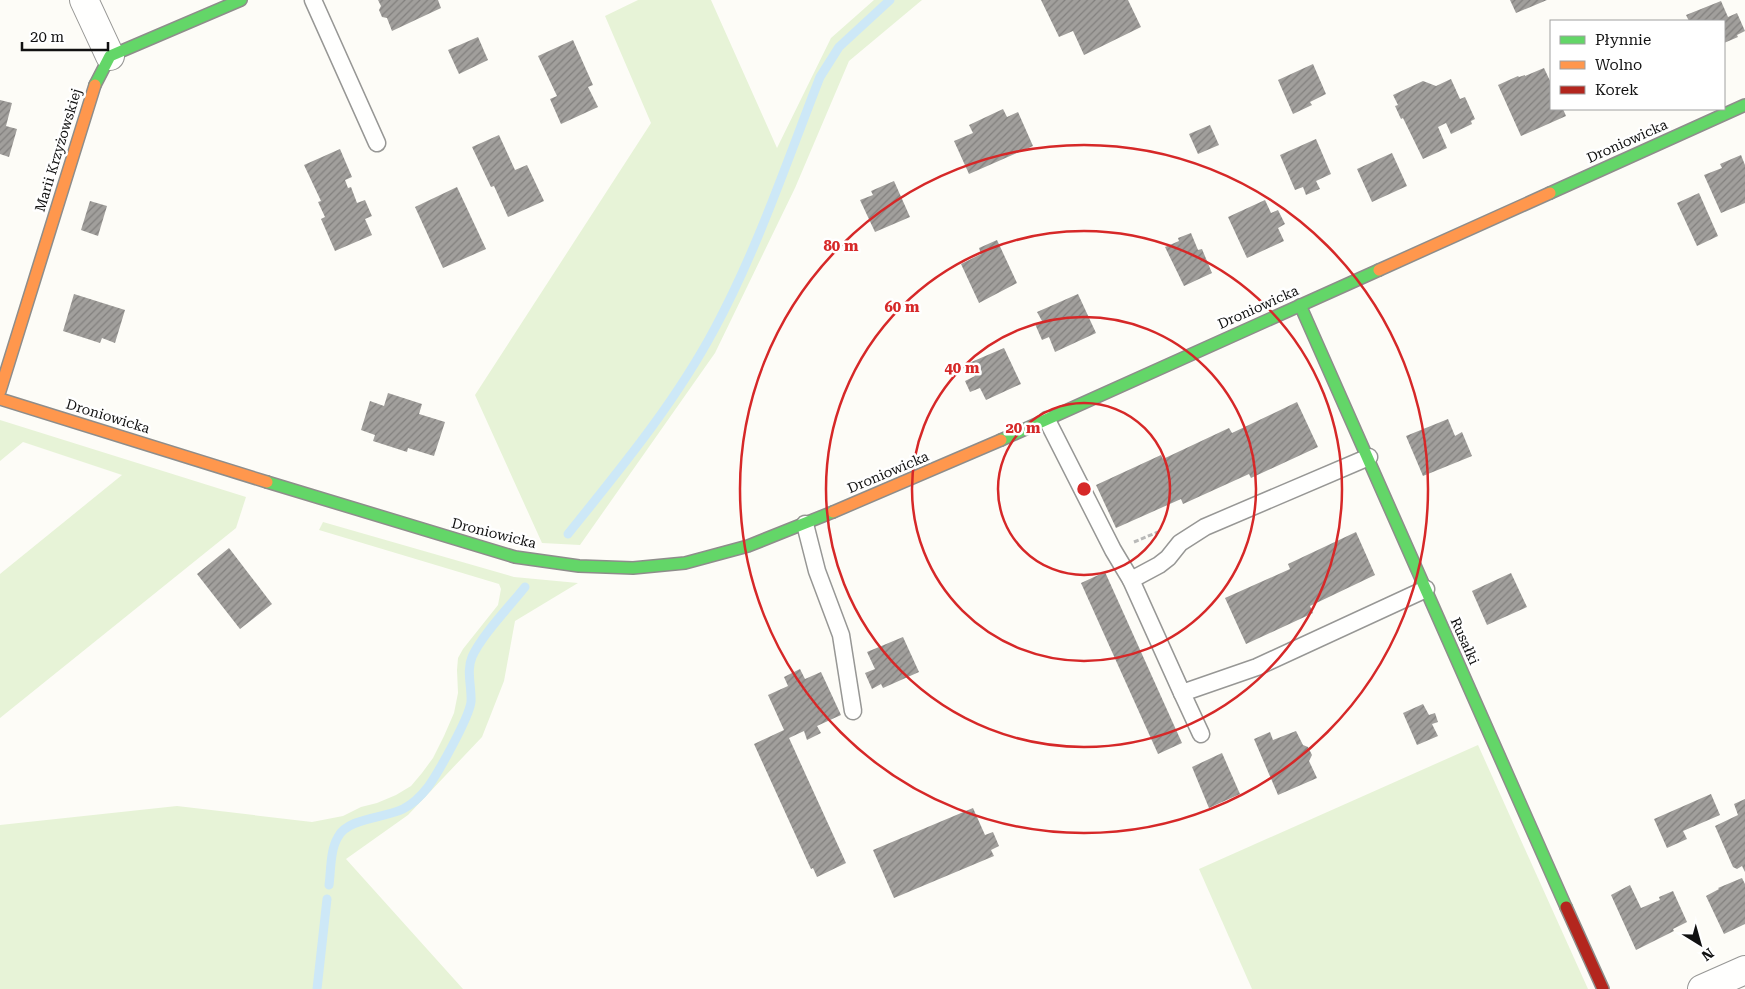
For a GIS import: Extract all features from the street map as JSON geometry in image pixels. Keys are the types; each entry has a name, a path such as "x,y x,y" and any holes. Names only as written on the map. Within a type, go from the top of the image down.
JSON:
{"street":[{"path":"84,0 110,56 241,0"},
{"name":"Marii Krzyżowskiej","path":"0,391 88,104 96,81 110,56"},
{"name":"Droniowicka","path":"0,399 356,510 515,557 579,566 633,568 685,563 748,546 805,524 1047,420 1300,304 1745,105"},
{"name":"Rusałki","path":"1300,304 1603,989"},
{"path":"1702,989 1745,970"}],"lane":[{"path":"313,0 377,143"},
{"path":"1047,420 1113,550 1131,580 1201,734"},
{"path":"1131,580 1159,566 1180,543 1200,530 1369,457"},
{"path":"805,524 817,571 842,635 853,711"},
{"path":"1182,693 1257,667 1426,589"}],"green space":[{"path":"638,0 711,0 777,148 831,38 874,0 922,0 849,61 795,188 715,353 580,545 542,543 475,395 651,123 605,16"},
{"path":"0,420 246,497 236,528 0,718 0,574 122,475 23,442 0,461"},
{"path":"323,522 514,577 578,583 515,621 504,681 482,737 408,815 346,859 463,989 0,989 0,825 177,806 312,822 343,816 361,807 396,795 411,786 433,758 454,713 458,693 458,658 498,605 501,589 499,584 319,530"},
{"path":"1478,745 1588,989 1252,989 1199,869"}],"building":[{"path":"378,0 438,0 441,8 392,31 387,18 382,17 379,10 381,6"},
{"path":"1041,0 1128,0 1141,27 1084,55 1073,31 1059,37"},
{"path":"1510,0 1547,0 1516,13"},
{"path":"1721,1 1728,17 1737,13 1745,31 1737,35 1738,37 1725,43 1725,20 1688,20 1686,15"},
{"path":"478,37 488,60 459,74 448,50"},
{"path":"573,40 593,85 588,87 598,107 561,124 550,99 557,96 538,56"},
{"path":"1313,64 1326,94 1310,102 1312,105 1293,114 1278,80"},
{"path":"1544,68 1550,81 1550,110 1563,110 1566,116 1521,136 1498,85 1518,76 1525,76"},
{"path":"1451,79 1460,99 1465,97 1475,119 1471,121 1472,124 1451,134 1446,123 1438,127 1447,148 1423,159 1403,118 1401,119 1395,106 1398,105 1393,95 1423,81 1436,86"},
{"path":"0,100 12,103 6,126 17,129 9,157 0,154"},
{"path":"1003,109 1007,117 1018,112 1033,146 969,174 954,141 973,133 969,125"},
{"path":"1210,125 1219,145 1198,154 1189,134"},
{"path":"499,135 515,170 527,165 544,201 508,217 494,186 491,187 472,147"},
{"path":"1316,139 1331,174 1316,181 1320,189 1306,195 1303,187 1295,190 1280,155"},
{"path":"340,149 352,177 345,180 348,188 351,187 357,203 365,200 372,216 365,219 372,235 335,251 321,219 325,217 318,202 321,201 304,165"},
{"path":"1392,153 1407,186 1372,202 1357,169"},
{"path":"1741,155 1745,165 1745,203 1721,213 1704,175 1722,168 1720,164"},
{"path":"894,181 910,217 875,232 860,200 873,195 871,191"},
{"path":"457,187 486,249 443,268 415,207"},
{"path":"1699,193 1718,236 1697,246 1677,203"},
{"path":"1265,200 1271,213 1278,210 1285,224 1278,228 1284,241 1247,258 1228,217"},
{"path":"90,201 107,206 98,236 81,230"},
{"path":"1191,233 1198,250 1202,249 1212,273 1184,286 1165,247 1179,241 1178,238"},
{"path":"997,240 1017,283 979,303 961,264 981,254 979,248"},
{"path":"74,294 125,310 115,343 102,338 100,343 63,331"},
{"path":"1078,294 1096,333 1055,352 1049,337 1042,340 1035,324 1042,321 1037,312"},
{"path":"1004,348 1021,384 986,400 980,388 970,392 965,381 975,376 969,363"},
{"path":"388,393 422,404 419,414 445,422 434,456 408,448 407,452 373,441 375,435 361,430 370,401 384,406"},
{"path":"1297,402 1318,447 1251,478 1249,474 1183,504 1181,499 1116,528 1096,485 1161,455 1163,459 1229,428 1232,433"},
{"path":"1448,419 1455,436 1462,432 1472,456 1423,476 1406,436"},
{"path":"1356,532 1375,575 1310,606 1313,613 1246,644 1225,598 1290,569 1288,564"},
{"path":"229,548 272,604 240,629 197,574"},
{"path":"1105,572 1182,743 1158,754 1081,583"},
{"path":"1511,573 1527,607 1487,625 1472,591"},
{"path":"903,637 919,672 883,688 881,684 872,689 865,673 875,669 867,652"},
{"path":"800,669 805,679 821,672 841,715 817,726 821,733 807,740 804,731 789,738 846,863 817,877 813,868 811,869 754,744 784,730 768,695 788,686 784,677"},
{"path":"1423,704 1429,715 1435,713 1438,722 1432,724 1438,736 1417,745 1403,713"},
{"path":"1296,731 1303,745 1308,747 1312,755 1309,761 1317,778 1278,795 1254,739 1270,732 1273,740"},
{"path":"1222,753 1240,794 1209,808 1192,767"},
{"path":"1711,794 1720,815 1683,831 1687,839 1667,848 1654,819"},
{"path":"1745,799 1745,872 1742,866 1737,869 1733,867 1715,826 1738,815 1734,804"},
{"path":"973,808 985,835 993,832 999,846 991,850 994,856 894,898 873,850"},
{"path":"1742,878 1745,884 1745,924 1724,934 1706,896 1718,888"},
{"path":"1630,885 1641,908 1660,900 1659,897 1673,891 1687,922 1673,929 1674,931 1636,950 1611,895"}],"waterway":[{"path":"568,534 608,485 683,383 715,328 745,267 820,77 839,47 890,0"},
{"path":"329,885 333,848 343,831 358,822 407,807 420,797 433,780 469,710 471,702 469,668 472,657 489,631 525,587"},
{"path":"317,989 327,899"}],"traffic: fast":[{"path":"95,85 110,56 241,0"},
{"path":"1550,193 1745,105"},
{"path":"1001,440 1379,270"},
{"path":"1300,305 1566,907"},
{"path":"267,482 515,557 579,566 633,568 685,563 748,546 833,512"}],"traffic: slow":[{"path":"0,391 95,85"},
{"path":"1379,270 1550,193"},
{"path":"0,399 267,482"},
{"path":"833,512 1001,440"}],"traffic: jam":[{"path":"1566,907 1603,989"}]}
